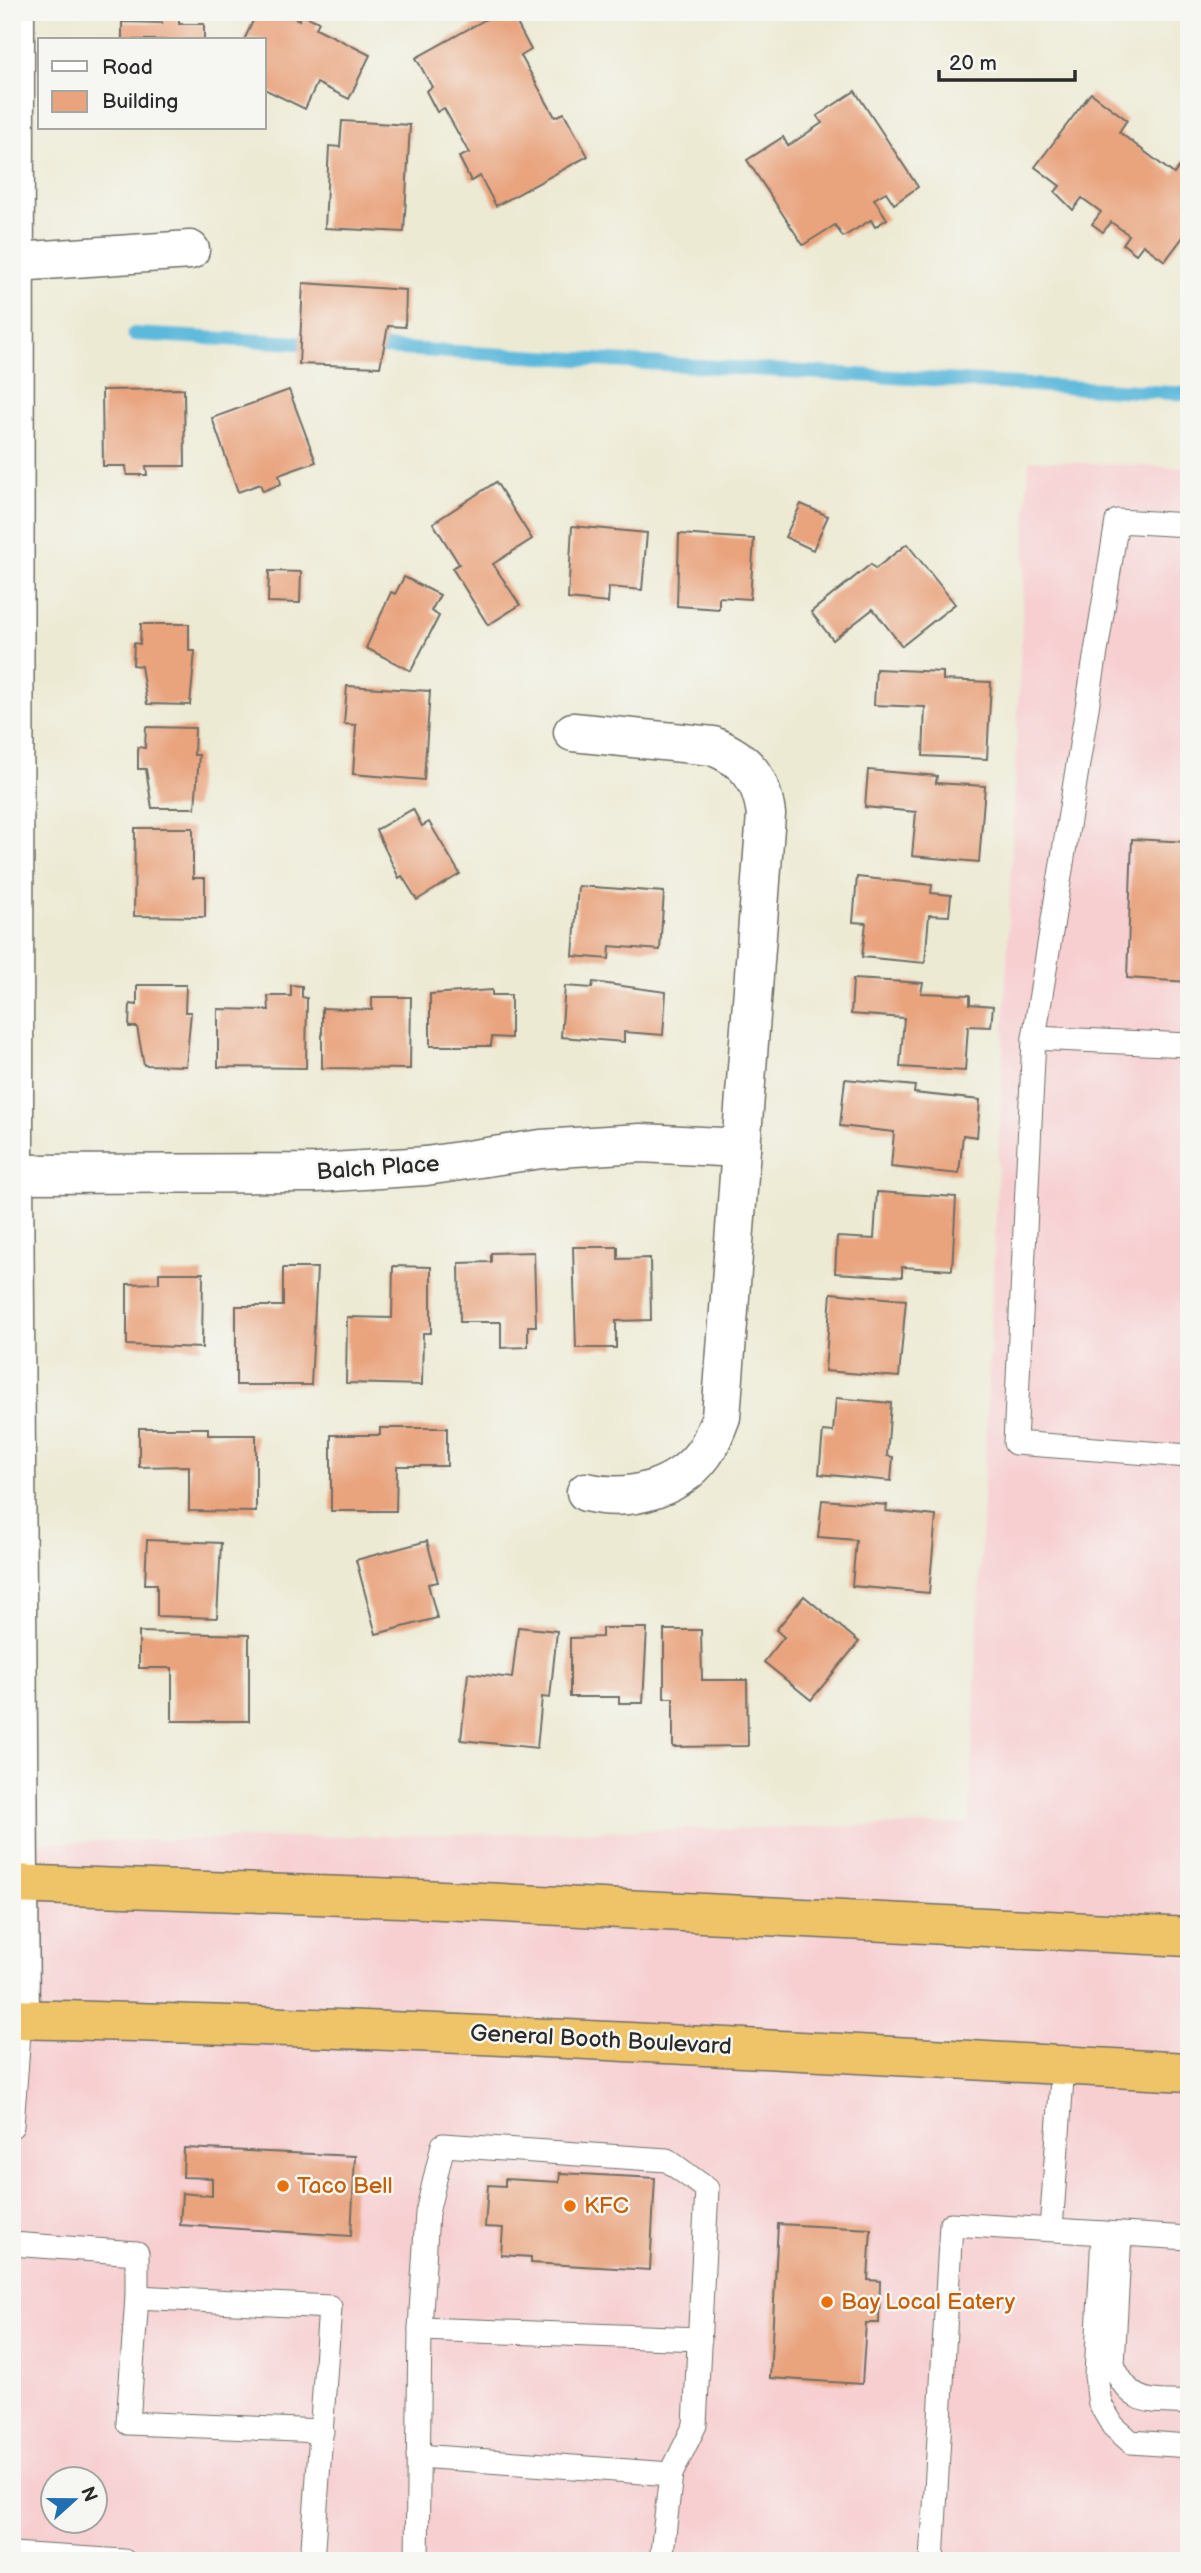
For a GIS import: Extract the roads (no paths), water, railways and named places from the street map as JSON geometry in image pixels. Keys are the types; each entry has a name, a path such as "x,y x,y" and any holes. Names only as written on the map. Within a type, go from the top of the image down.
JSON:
{"highway":[{"path":"15,1884 401,1898 1189,1937"},
{"name":"General Booth Boulevard","path":"16,2019 257,2024 710,2045 1189,2072"}],"street":[{"path":"15,12 13,1174 16,2019"},
{"path":"16,262 190,250"},
{"path":"573,732 713,746 734,754 750,769 764,798 766,814 721,1417 707,1448 684,1474 654,1490 627,1497 586,1492"},
{"name":"Balch Place","path":"13,1174 316,1173 426,1166 541,1149 641,1143 741,1148"}],"lane":[{"path":"1189,525 1117,520 1034,1038 1015,1443 1189,1455"},
{"path":"1034,1038 1189,1045"},
{"path":"12,2126 16,2019"},
{"path":"1051,2229 1063,2065"},
{"path":"417,2561 420,2329 427,2213 443,2145 667,2160 707,2189 695,2426 671,2474 661,2561"},
{"path":"932,2561 951,2224 1189,2238"},
{"path":"1112,2233 1113,2365 1121,2384 1140,2400 1189,2403"},
{"path":"1112,2233 1096,2376 1100,2404 1113,2426 1130,2442 1189,2446"},
{"path":"12,2245 137,2253 137,2297 128,2424 322,2431"},
{"path":"137,2297 331,2307 312,2561"},
{"path":"420,2329 700,2339"},
{"path":"1130,2442 1149,2433 1189,2435"},
{"path":"418,2456 671,2474"},
{"path":"12,2554 124,2561"}],"waterway":[{"path":"134,334 318,344"},
{"path":"366,347 1189,394"}],"place":[{"name":"Taco Bell","path":"283,2186"},
{"name":"KFC","path":"570,2206"},
{"name":"Bay Local Eatery","path":"827,2302"}]}
